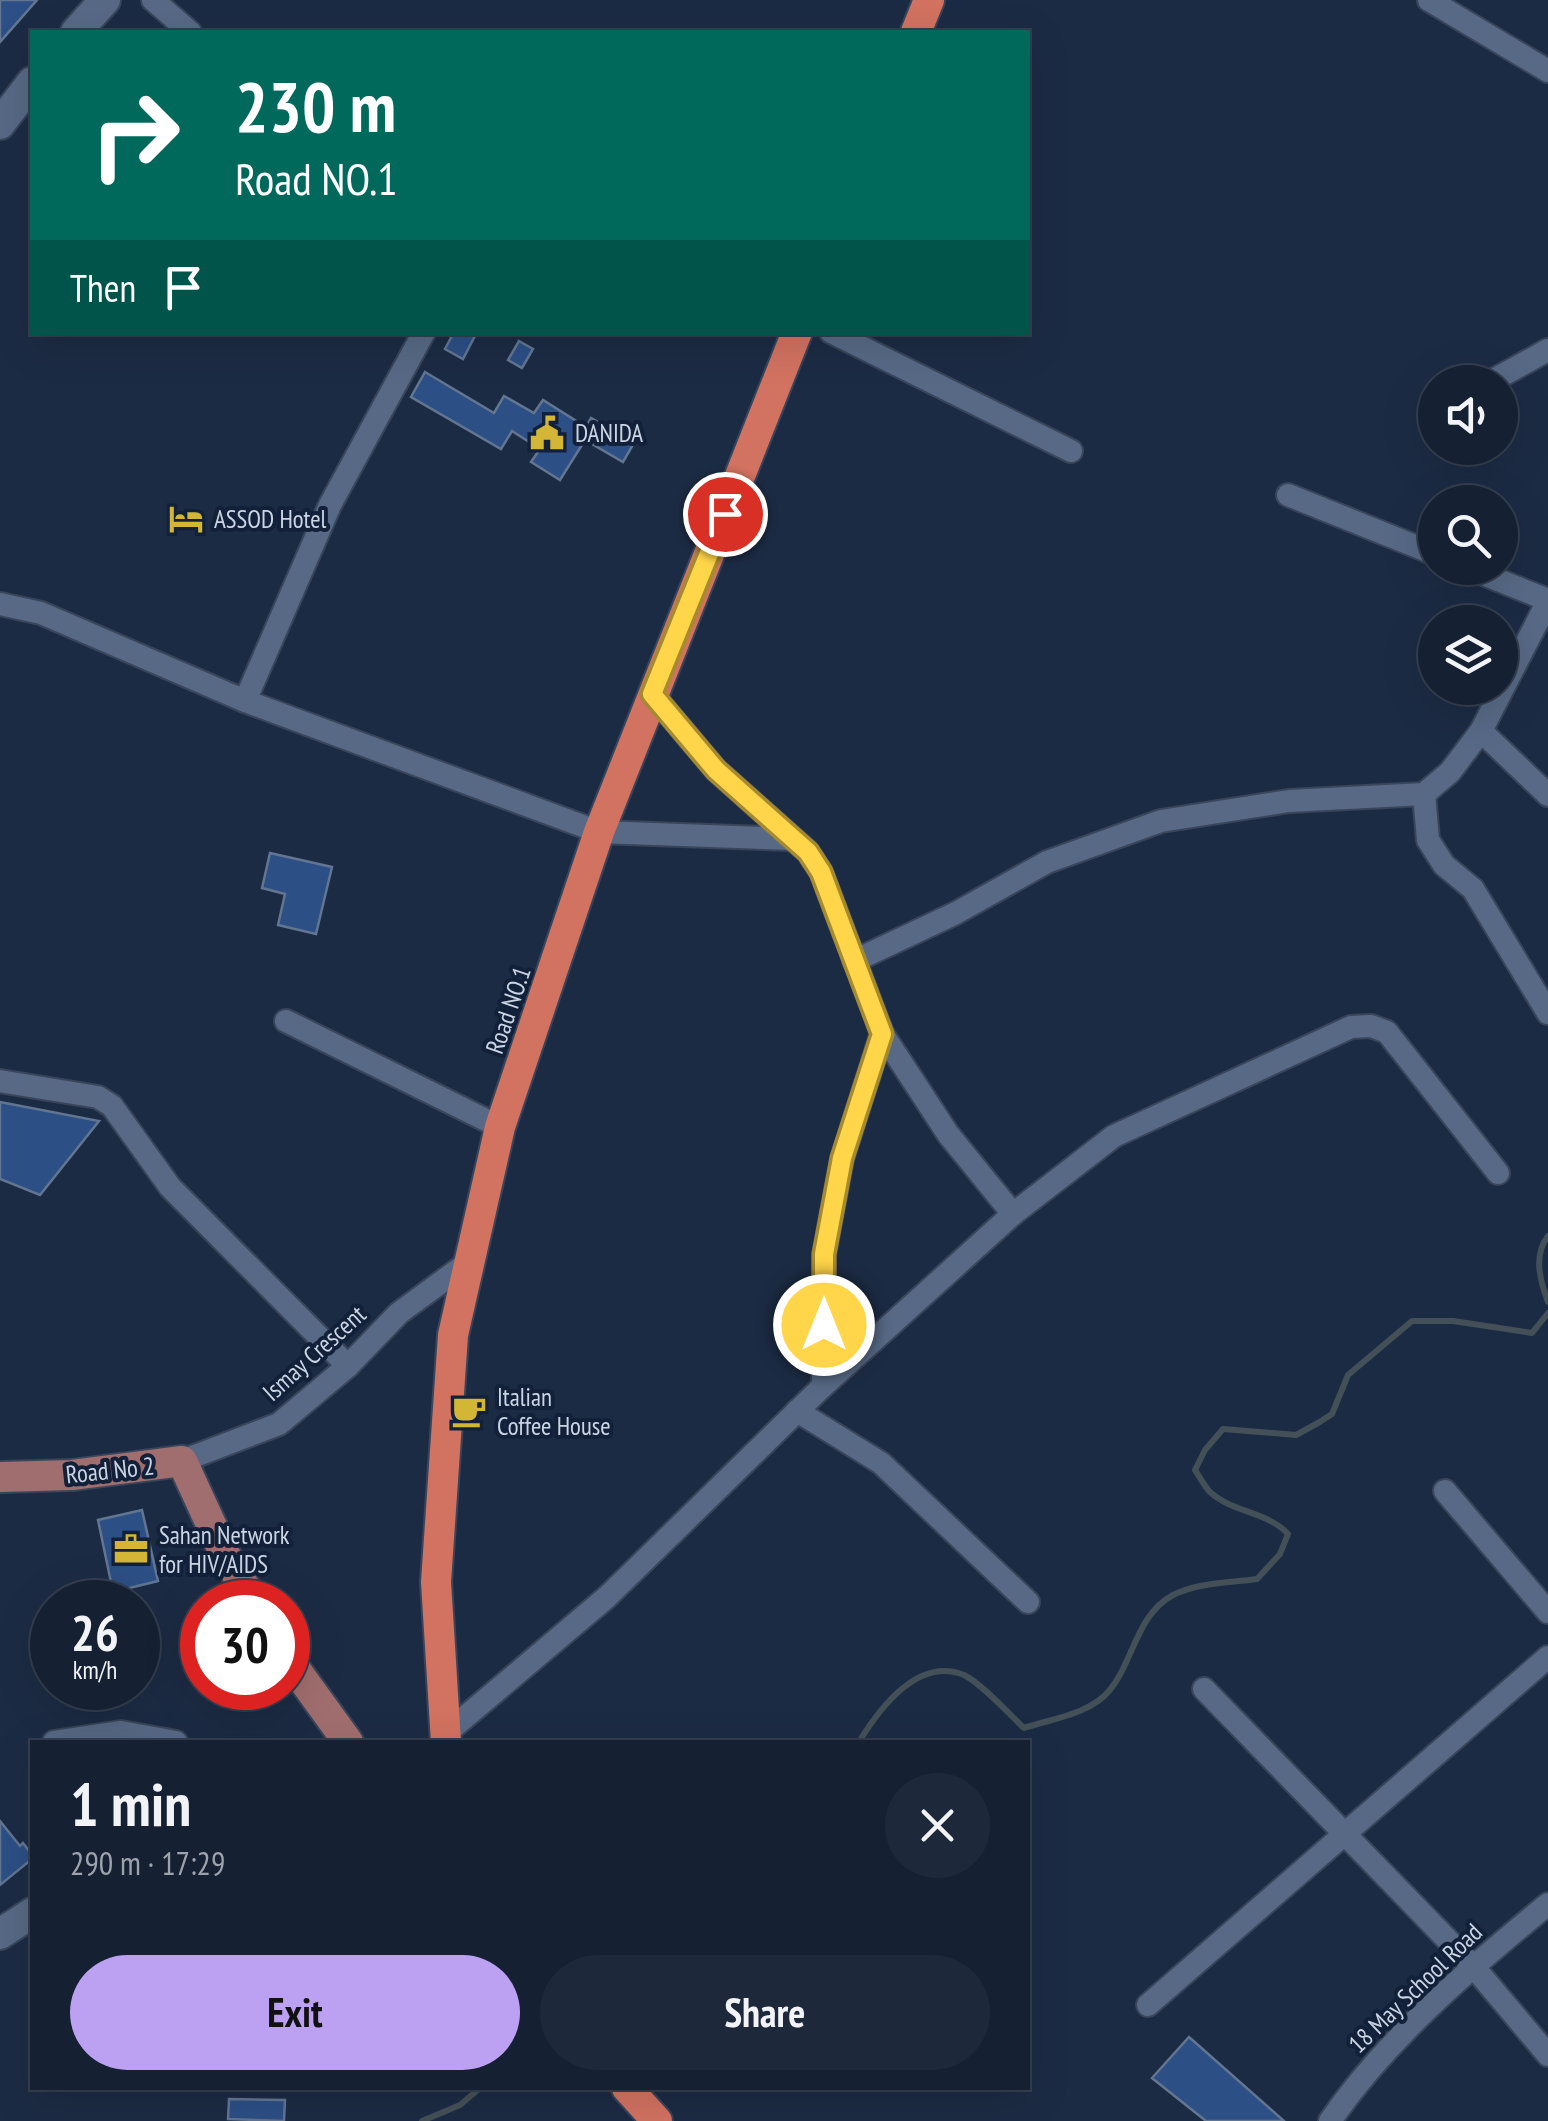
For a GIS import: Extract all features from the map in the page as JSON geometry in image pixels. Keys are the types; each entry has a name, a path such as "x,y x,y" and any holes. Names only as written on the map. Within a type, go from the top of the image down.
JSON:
{"highway":[{"path":"917,30 930,0"},
{"name":"Road NO.1","path":"442,1740 436,1582 453,1335 500,1127 599,832 796,335"},
{"path":"629,2090 657,2121"}],"main road":[{"path":"78,30 105,0"},
{"path":"0,124 30,85"},
{"name":"Road No 2","path":"0,1476 72,1475 182,1462 240,1580"},
{"path":"310,1691 344,1740"},
{"path":"0,1934 30,1914"}],"street":[{"path":"154,0 188,30"},
{"path":"1429,0 1548,71"},
{"path":"245,702 330,506 422,335"},
{"path":"837,335 1071,451"},
{"path":"1518,367 1548,350"},
{"path":"1288,495 1418,547"},
{"path":"854,960 956,914 1048,862 1161,822 1289,801 1424,794 1450,772 1481,731 1548,600 1510,585"},
{"path":"0,604 41,612 245,702 599,832 792,839"},
{"path":"652,694 716,770 808,852 821,872 882,1034 948,1134 1013,1214"},
{"path":"1481,731 1548,794"},
{"path":"1424,794 1428,840 1444,865 1473,889 1548,1012"},
{"path":"286,1021 500,1127"},
{"path":"442,1740 606,1597 823,1386 1013,1214 1114,1136 1352,1027 1371,1026 1387,1032 1498,1172"},
{"path":"823,1386 824,1254 842,1158 882,1034"},
{"path":"0,1080 98,1097 112,1106 170,1188 348,1366"},
{"name":"Ismay Crescent","path":"182,1462 279,1424 348,1366 398,1313 470,1262"},
{"path":"797,1411 881,1463 1028,1602"},
{"path":"1444,1491 1548,1612"},
{"path":"1148,2005 1548,1657"},
{"path":"1204,1689 1472,1966 1548,2055"},
{"path":"68,1740 122,1732 165,1740"},
{"name":"18 May School Road","path":"1330,2121 1355,2084 1472,1966 1548,1904"}],"building":[{"path":"0,0 37,0 0,42"},
{"path":"452,335 475,335 463,359 445,349"},
{"path":"519,341 533,349 522,368 508,360"},
{"path":"425,372 494,413 504,396 534,413 543,400 586,427 591,418 634,443 623,462 585,440 560,480 531,462 540,449 512,431 501,449 411,397"},
{"path":"270,853 332,867 316,934 278,925 285,894 262,888"},
{"path":"0,1102 99,1121 40,1195 0,1179"},
{"path":"142,1510 158,1580 110,1580 98,1520"},
{"path":"0,1821 20,1846 23,1843 30,1852 30,1861 0,1885"},
{"path":"1189,2037 1284,2121 1206,2121 1152,2078"},
{"path":"229,2099 285,2100 284,2121 228,2119"}],"waterway":[{"path":"1548,1236 1539,1260 1548,1302"},
{"path":"860,1740 889,1701 916,1679 931,1673 947,1671 971,1679 1024,1728 1092,1705 1109,1691 1143,1626 1161,1604 1193,1588 1257,1579 1280,1554 1288,1534 1280,1526 1218,1498 1195,1470 1205,1450 1223,1429 1296,1435 1318,1423 1332,1414 1348,1375 1412,1321 1453,1321 1532,1333 1548,1313"},
{"path":"422,2121 460,2105 478,2090"}],"place":[{"name":"DANIDA","path":"547,433"},
{"name":"ASSOD Hotel","path":"186,519"},
{"name":"Italian Coffee House","path":"469,1411"},
{"name":"Sahan Network for HIV/AIDS","path":"131,1549"}],"route":[{"path":"725,514 652,694 716,770 808,852 821,872 882,1034 842,1158 824,1254 824,1325"}]}
